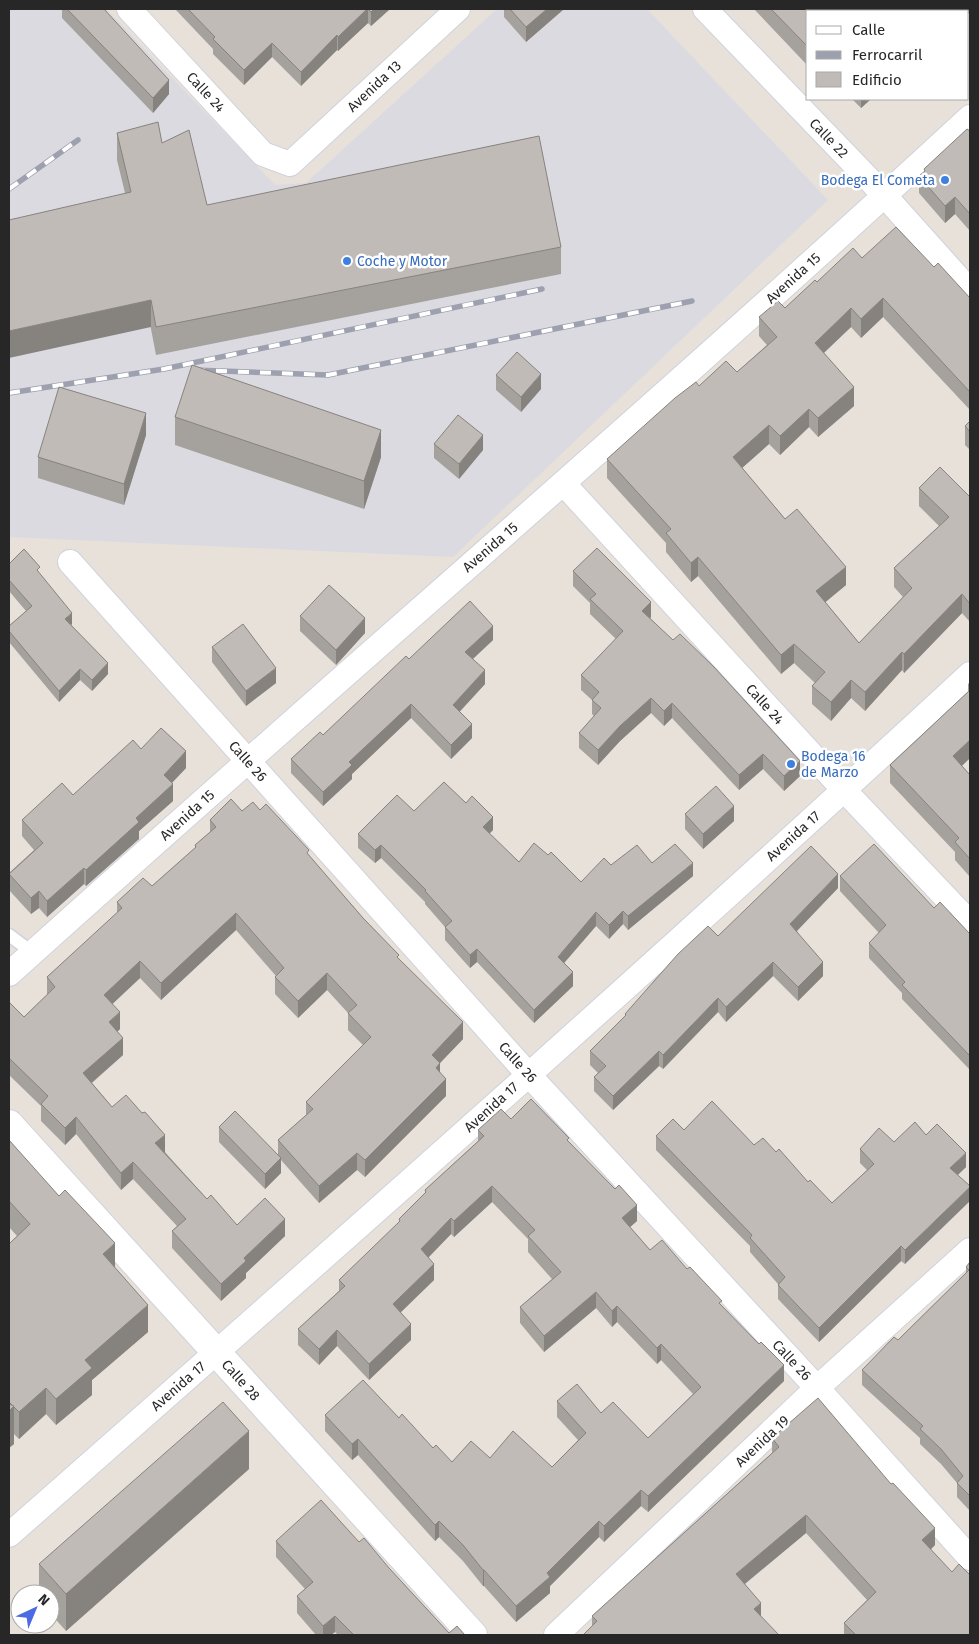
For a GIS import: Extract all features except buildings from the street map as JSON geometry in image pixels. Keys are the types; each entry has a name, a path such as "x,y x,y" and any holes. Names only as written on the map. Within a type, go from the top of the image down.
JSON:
{"street":[{"name":"Calle 24","path":"129,9 263,154 290,164"},
{"name":"Avenida 13","path":"290,164 458,9"},
{"name":"Calle 22","path":"705,9 885,196 970,291"},
{"name":"Avenida 15","path":"9,974 247,760 563,483 885,196 970,117"},
{"name":"Calle 24","path":"563,483 844,790 970,923"},
{"name":"Calle 26","path":"70,562 528,1074 818,1388 970,1558"},
{"name":"Avenida 17","path":"9,1536 528,1074 970,674"},
{"name":"Calle 28","path":"9,1124 473,1635"},
{"name":"Avenida 19","path":"556,1635 818,1388 970,1250"}],"lane":[{"path":"9,935 33,953"}],"shaded area":[{"path":"9,9 106,9 275,185 306,183 497,9 647,9 828,200 453,557 9,537"}],"railway":[{"path":"9,189 78,140"},
{"path":"9,393 164,369 542,289"},
{"path":"194,370 328,375 692,301"}],"place":[{"name":"Bodega El Cometa","path":"945,180"},
{"name":"Coche y Motor","path":"347,261"},
{"name":"Bodega 16 de Marzo","path":"791,764"}]}
